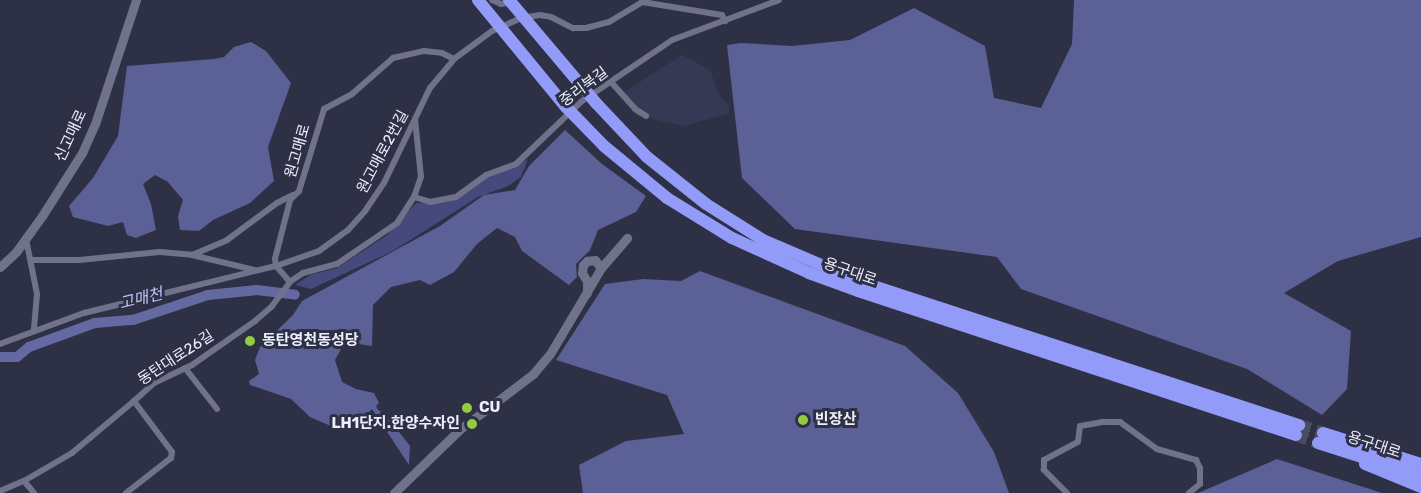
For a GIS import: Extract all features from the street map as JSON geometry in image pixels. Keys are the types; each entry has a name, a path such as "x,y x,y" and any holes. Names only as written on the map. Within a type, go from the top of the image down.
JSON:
{"highway":[{"name":"용구대로","path":"478,0 566,107 604,146 667,198 732,238 829,280 1297,430 861,282 793,254 740,227 706,204 647,157 596,103 509,0"},
{"name":"용구대로","path":"1323,441 1419,463"},
{"name":"용구대로","path":"1323,441 1421,476"},
{"path":"1323,441 1378,471 1421,487"}],"street":[{"name":"신고매로","path":"0,267 26,239 54,200 90,138 136,0"},
{"path":"492,0 501,4 516,1 523,9 521,18"},
{"name":"중리북길","path":"414,197 430,202 445,201 456,197 486,175 516,164 561,118 672,40 779,0"},
{"path":"454,59 486,35 521,18 551,17 573,28 586,28 609,22 642,2 722,15 725,21"},
{"name":"원고매로","path":"276,266 275,259 292,195 299,191 321,116 332,103 352,94 393,58 424,51 442,53 454,59"},
{"name":"원고매로2번길","path":"276,266 319,251 348,230 365,211 384,183 430,88 454,59"},
{"path":"611,82 635,110 646,116"},
{"path":"0,344 84,313 276,266 289,284 308,272 337,264 391,229 414,197 421,177 415,119"},
{"path":"192,255 227,240 277,203 292,195"},
{"path":"394,493 459,430 532,374 550,354 601,268 627,238"},
{"path":"26,239 37,294 34,330"},
{"path":"32,260 79,260 160,252 192,255 258,272"},
{"path":"587,293 587,281 582,273 583,265 587,261 595,260 601,268"},
{"name":"동탄대로26길","path":"126,493 171,458 172,452 134,401 154,383 185,368 255,321 275,302 289,284"},
{"path":"185,368 217,409"},
{"path":"0,490 24,481 83,445 134,401"},
{"path":"1066,493 1044,470 1044,460 1078,442 1080,426 1120,422 1157,449 1196,460 1200,468 1200,484 1189,493"},
{"path":"24,481 34,493"}],"shaded area":[{"path":"1074,0 1421,0 1421,237 1338,261 1284,293 1351,331 1347,389 1322,415 1247,369 1021,289 997,257 795,229 742,178 727,45 741,43 792,46 850,40 914,8 985,46 994,98 1041,108 1072,44"},
{"path":"251,42 266,51 291,83 268,147 274,181 250,203 213,220 199,231 180,230 178,216 183,200 168,182 155,175 143,184 151,204 156,230 136,238 127,235 123,222 108,226 73,217 69,206 93,178 118,136 127,66 214,59 224,57 234,47"},
{"path":"682,55 710,70 719,95 730,107 728,114 683,126 635,115 623,93"},
{"path":"565,130 602,164 646,196 636,212 598,230 590,250 576,264 577,277 569,285 522,251 515,237 497,228 477,244 454,272 430,285 420,280 391,287 373,305 372,346 345,342 335,360 342,382 356,389 374,393 379,403 376,406 378,410 384,413 410,446 409,465 372,409 355,426 333,427 310,417 291,399 250,385 249,381 259,374 255,360 260,347 293,315 302,301 440,226 484,195 515,190 529,166"},
{"path":"528,159 521,177 508,186 478,197 393,251 311,289 295,285 310,275 337,268 386,236 416,203 448,202 482,180"},
{"path":"700,271 905,346 958,393 994,452 1009,493 583,493 579,465 626,441 684,434 667,395 556,360 605,284 643,279 681,281"},
{"path":"1277,459 1382,493 1198,493"}],"waterway":[{"name":"고매천","path":"0,357 17,357 29,347 95,323 133,320 208,295 257,290 295,295"}],"tunnel":[{"path":"1299,425 1323,433"},
{"path":"1296,435 1318,443"}],"place":[{"name":"동탄영천동성당","path":"250,341"},
{"name":"CU","path":"467,408"},
{"name":"빈장산","path":"803,420"},
{"name":"LH1단지.한양수자인","path":"472,424"}]}
